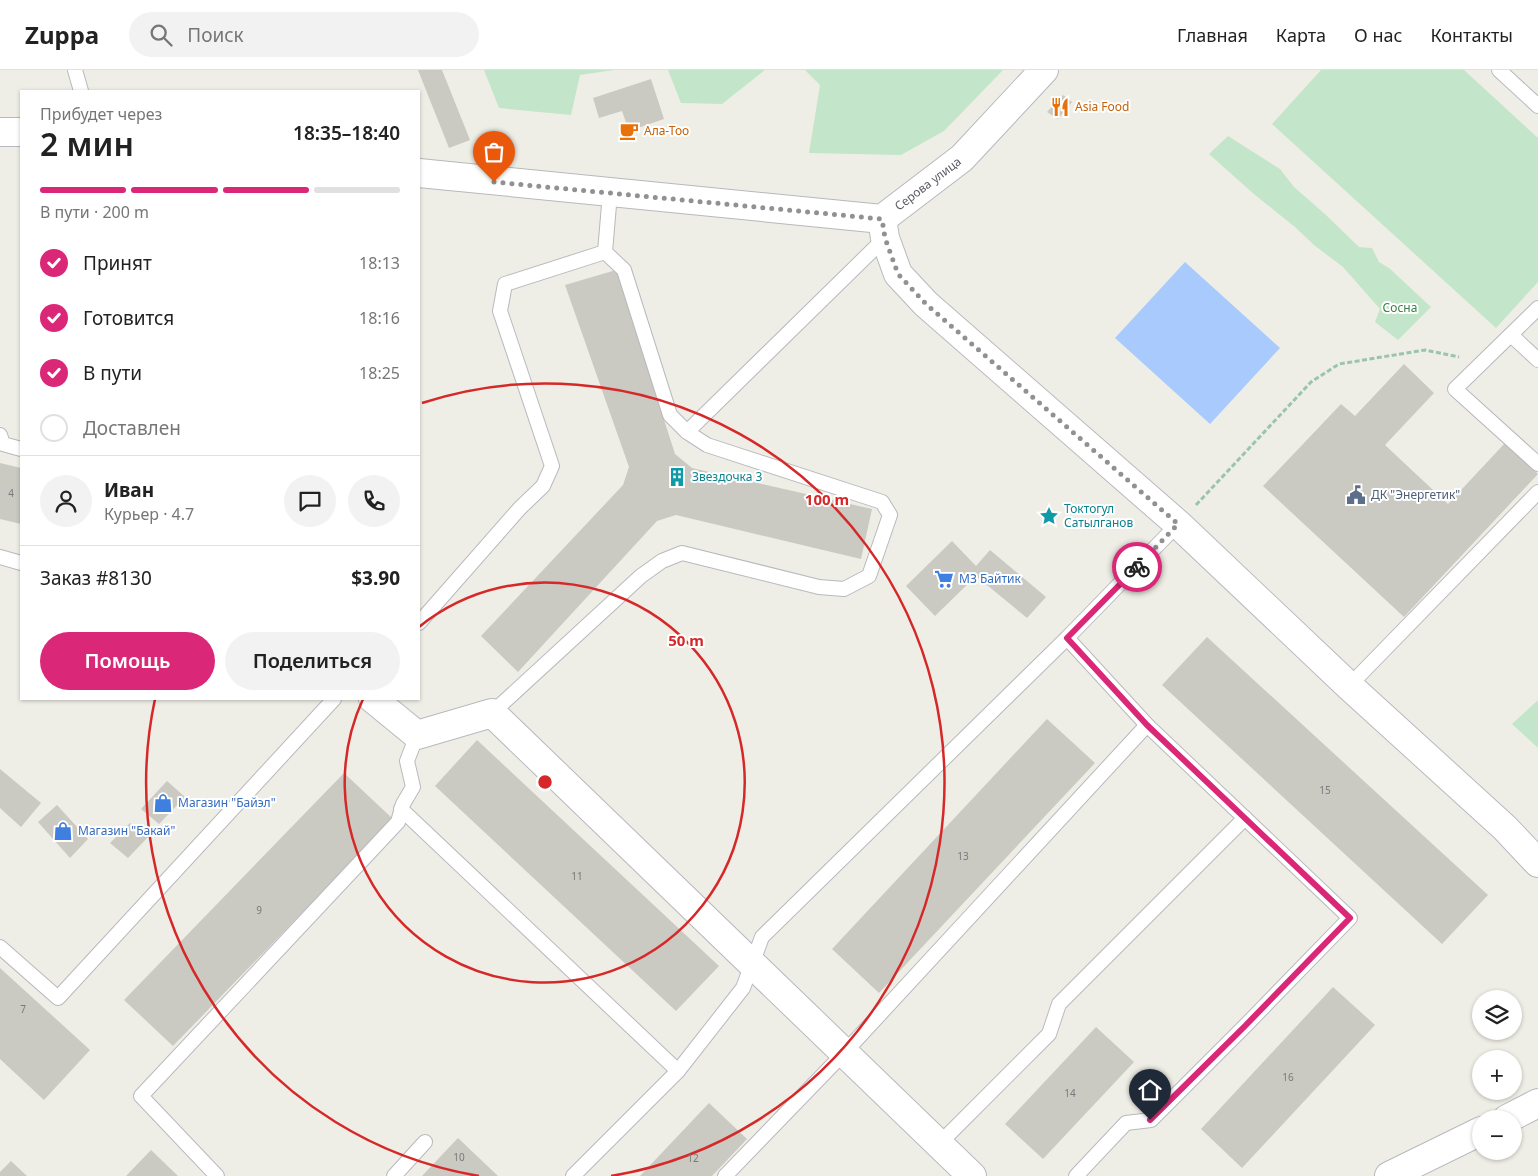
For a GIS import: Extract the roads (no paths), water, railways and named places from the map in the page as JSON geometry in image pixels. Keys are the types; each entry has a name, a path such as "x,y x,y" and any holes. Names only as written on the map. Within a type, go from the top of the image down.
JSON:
{"street":[{"name":"Серова улица","path":"420,174 610,193 883,228 962,158 1044,70"},
{"path":"0,132 20,132"},
{"path":"883,228 898,274 926,304 1178,524 1349,686 1505,828 1538,863"},
{"path":"374,700 417,735 492,713 940,1143 972,1176"},
{"path":"1522,1111 1538,1103"},
{"path":"1389,1176 1472,1135"}],"lane":[{"path":"74,70 81,90"},
{"path":"1499,70 1538,106"},
{"path":"605,252 610,193"},
{"path":"687,432 883,228"},
{"path":"492,713 640,576 662,562 682,553 819,587 844,589 870,576 890,516 882,502 707,444 687,432 670,415 624,270 605,252"},
{"path":"420,621 520,508 543,486 552,466 500,311 505,284 605,252"},
{"path":"1538,308 1455,389 1538,464"},
{"path":"1511,335 1538,360"},
{"path":"0,435 3,444 20,450"},
{"path":"1349,686 1538,492"},
{"path":"573,1176 678,1071 743,988 762,937 1067,638 1178,524"},
{"path":"0,557 20,563"},
{"path":"1067,638 1147,725 1350,918 1150,1120 1126,1123 1076,1176"},
{"path":"0,947 58,998 333,700"},
{"path":"725,1176 845,1052 1147,725"},
{"path":"218,1176 141,1096 398,822 401,809 413,787 407,761 417,735"},
{"path":"401,809 678,1071"},
{"path":"940,1143 1049,1034 1059,1004 1245,818"},
{"path":"394,1176 425,1142"}],"water":[{"path":"1185,262 1280,348 1210,424 1115,338"}],"place":[{"name":"Asia Food","path":"1060,107"},
{"name":"Ала-Тоо","path":"629,131"},
{"name":"Звездочка 3","path":"677,477"},
{"name":"ДК \"Энергетик\"","path":"1356,495"},
{"name":"Токтогул Сатылганов","path":"1049,516"},
{"name":"МЗ Байтик","path":"944,579"},
{"name":"Магазин \"Байэл\"","path":"163,803"},
{"name":"Магазин \"Бакай\"","path":"63,831"}],"park label":[{"name":"Сосна","path":"1400,308"}]}
